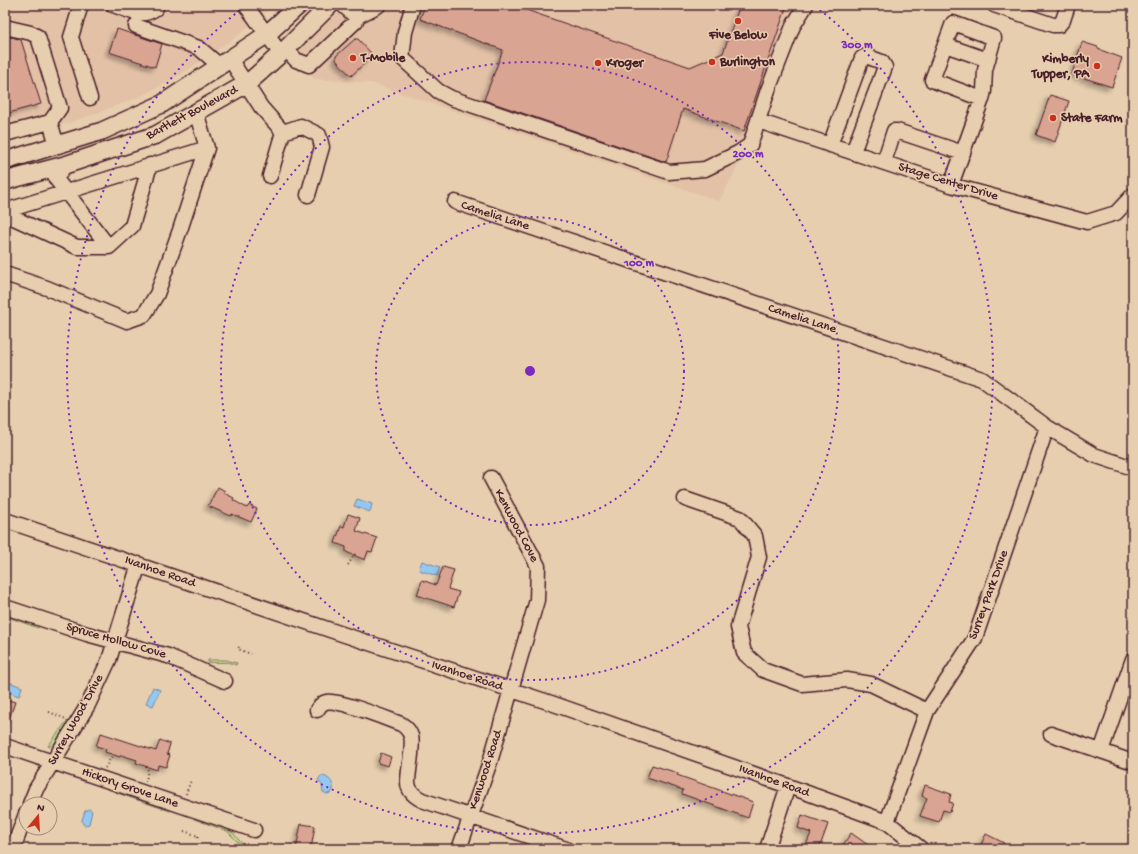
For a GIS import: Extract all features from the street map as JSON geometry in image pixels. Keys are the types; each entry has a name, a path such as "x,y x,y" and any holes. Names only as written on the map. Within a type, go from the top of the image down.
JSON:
{"main road":[{"name":"Bartlett Boulevard","path":"5,161 102,131 162,104 266,35 299,5"},
{"name":"Bartlett Boulevard","path":"5,181 66,165 156,135 246,84 284,52 330,5"},
{"path":"57,145 66,165"}],"street":[{"path":"81,5 71,37 90,98"},
{"path":"113,5 145,14 156,8"},
{"path":"343,5 356,17"},
{"path":"247,7 266,35 284,52 296,60 309,65 356,21 356,17 379,5"},
{"path":"412,5 405,32 402,58 438,91 452,98 669,172 705,169 738,153 750,145 768,90 793,26 806,5"},
{"path":"996,5 1053,26 1059,25 1063,20 1068,5"},
{"path":"951,185 983,95 985,70 994,38 953,23 932,80 983,95"},
{"path":"136,26 198,48 225,62 246,84 261,107 283,132"},
{"path":"5,27 31,33 38,37 60,108 50,122 5,134"},
{"path":"945,45 988,60"},
{"path":"830,145 862,58 866,56 882,62 885,67 853,152"},
{"path":"5,274 47,288 128,321 144,315 157,294 207,148 196,112"},
{"name":"Stage Center Drive","path":"758,121 951,185 1088,222 1116,213 1133,195"},
{"path":"50,122 57,145"},
{"path":"283,132 301,126 319,135 322,148 308,195"},
{"path":"884,162 894,131 963,153"},
{"path":"270,176 283,132"},
{"path":"5,211 207,148"},
{"path":"66,165 56,179 109,246"},
{"path":"5,214 77,247 109,246 132,226 150,165"},
{"name":"Camelia Lane","path":"455,202 982,379 1047,427 1094,455 1133,468"},
{"name":"Surrey Park Drive","path":"887,822 928,711 975,638 1047,427"},
{"name":"Kenwood Cove","path":"491,478 538,566 537,600 511,690"},
{"path":"685,499 740,518 755,536 760,557 738,627 744,653 763,670 802,684 847,680 871,684 928,711"},
{"name":"Ivanhoe Road","path":"5,520 511,690 788,786 887,822 921,849"},
{"name":"Surrey Wood Drive","path":"33,796 52,762 88,705 109,660 139,564"},
{"name":"Spruce Hollow Cove","path":"5,607 86,634 168,656 226,681"},
{"path":"1101,750 1133,659"},
{"name":"Kenwood Road","path":"459,849 490,762 511,690"},
{"path":"317,710 326,702 338,702 392,720 405,726 412,739 408,786 414,795 422,800 566,849"},
{"path":"1051,734 1133,762"},
{"name":"Hickory Grove Lane","path":"5,746 254,830"},
{"path":"767,849 788,786"},
{"path":"13,849 18,836"}],"path":[{"path":"348,565 355,554"},
{"path":"239,647 238,649 251,654"},
{"path":"49,712 70,721"},
{"path":"104,771 112,756"},
{"path":"145,785 148,766"},
{"path":"185,799 191,780"},
{"path":"184,831 198,836 197,840"}],"shaded area":[{"path":"5,5 274,5 237,36 177,77 139,97 86,117 5,143"},
{"path":"314,5 806,5 750,145 719,201 372,83 314,79 282,37"}],"green space":[{"path":"5,614 39,626 38,628 5,616"},
{"path":"208,660 226,660 237,663 236,665 229,663 208,662"},
{"path":"67,721 69,722 54,744 49,747 48,746"},
{"path":"118,791 170,809 170,811 117,793"},
{"path":"195,817 233,833 244,848 227,831 194,819"}],"water":[{"path":"357,499 372,504 370,512 354,506"},
{"path":"422,561 440,567 437,576 419,570"},
{"path":"6,681 22,687 19,696 5,691"},
{"path":"153,687 160,690 153,706 146,703"},
{"path":"321,776 326,777 332,783 333,791 331,793 327,794 323,792 322,785 318,780"},
{"path":"89,809 92,811 89,824 85,825 83,824 82,820 85,811"}],"building":[{"path":"425,5 512,5 690,67 723,53 740,5 787,5 744,131 683,109 666,162 484,100 503,50 420,19"},
{"path":"117,29 162,44 155,67 109,52"},
{"path":"12,37 21,40 41,104 5,114 5,39"},
{"name":"T-Mobile","path":"355,39 358,39 371,53 369,59 351,76 336,60 336,56"},
{"name":"Kimberly Tupper, PA","path":"1082,42 1098,47 1098,49 1122,58 1112,87 1072,74"},
{"name":"State Farm","path":"1050,95 1069,101 1055,142 1036,135"},
{"path":"218,487 225,491 224,493 234,498 233,500 247,508 249,505 257,509 251,522 232,514 231,516 208,506"},
{"path":"348,514 360,518 356,531 377,538 372,552 368,551 365,560 346,552 346,547 335,543 341,526 344,527"},
{"path":"443,567 454,570 448,589 459,592 454,607 417,595 422,580 436,585"},
{"path":"5,699 15,702 6,728 5,728"},
{"path":"101,733 156,751 160,740 170,744 167,754 170,755 166,767 158,765 157,770 136,763 137,760 121,755 120,757 105,752 106,749 96,746"},
{"path":"381,753 391,757 388,766 378,763"},
{"path":"652,765 678,773 677,775 753,802 748,818 682,794 683,790 647,778"},
{"path":"925,785 951,794 949,802 953,803 950,812 943,810 939,822 920,816 927,798 922,796"},
{"path":"802,815 828,824 819,849 806,845 811,833 798,828"},
{"path":"301,824 315,826 311,849 296,849"},
{"path":"851,833 874,849 848,849 843,845"},
{"path":"986,834 1004,843 1001,849 979,849"}],"place":[{"name":"Five Below","path":"738,21"},
{"name":"T-Mobile","path":"353,58"},
{"name":"Burlington","path":"712,62"},
{"name":"Kroger","path":"598,63"},
{"name":"Kimberly Tupper, PA","path":"1097,66"},
{"name":"State Farm","path":"1053,118"}]}
